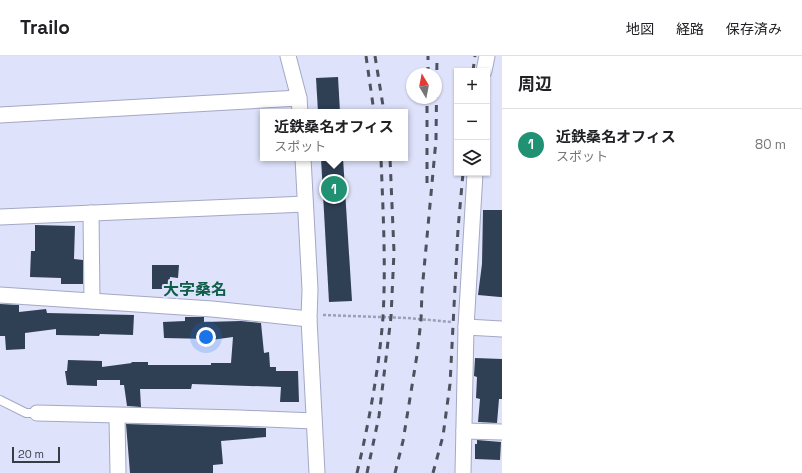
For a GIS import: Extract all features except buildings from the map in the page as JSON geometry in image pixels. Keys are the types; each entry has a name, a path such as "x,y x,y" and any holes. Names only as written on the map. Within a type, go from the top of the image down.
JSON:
{"street":[{"path":"0,115 300,105 288,56"},
{"path":"485,68 487,56"},
{"path":"303,161 317,473"},
{"path":"463,473 466,327 475,176"},
{"path":"0,217 305,204"},
{"path":"91,213 92,301"},
{"path":"0,295 212,309 309,319"},
{"path":"466,327 502,329"},
{"path":"37,413 314,421"},
{"path":"117,416 118,473"},
{"path":"464,431 502,432"}],"lane":[{"path":"0,400 26,413 37,413"}],"path":[{"path":"309,319 324,314 407,318 460,323 466,327"}],"railway":[{"path":"366,56 374,109"},
{"path":"375,56 384,109"},
{"path":"428,56 428,68"},
{"path":"395,473 403,441 421,320 422,291 436,140 437,56"},
{"path":"473,68 475,56"},
{"path":"427,104 427,183"},
{"path":"357,473 373,395 383,317 384,257 381,161"},
{"path":"367,473 379,416 391,317 394,252 390,161"},
{"path":"433,473 443,436 450,384 458,229 463,176"}],"place":[{"name":"近鉄桑名オフィス","path":"334,189"}],"district":[{"name":"大字桑名","path":"195,289"}]}
